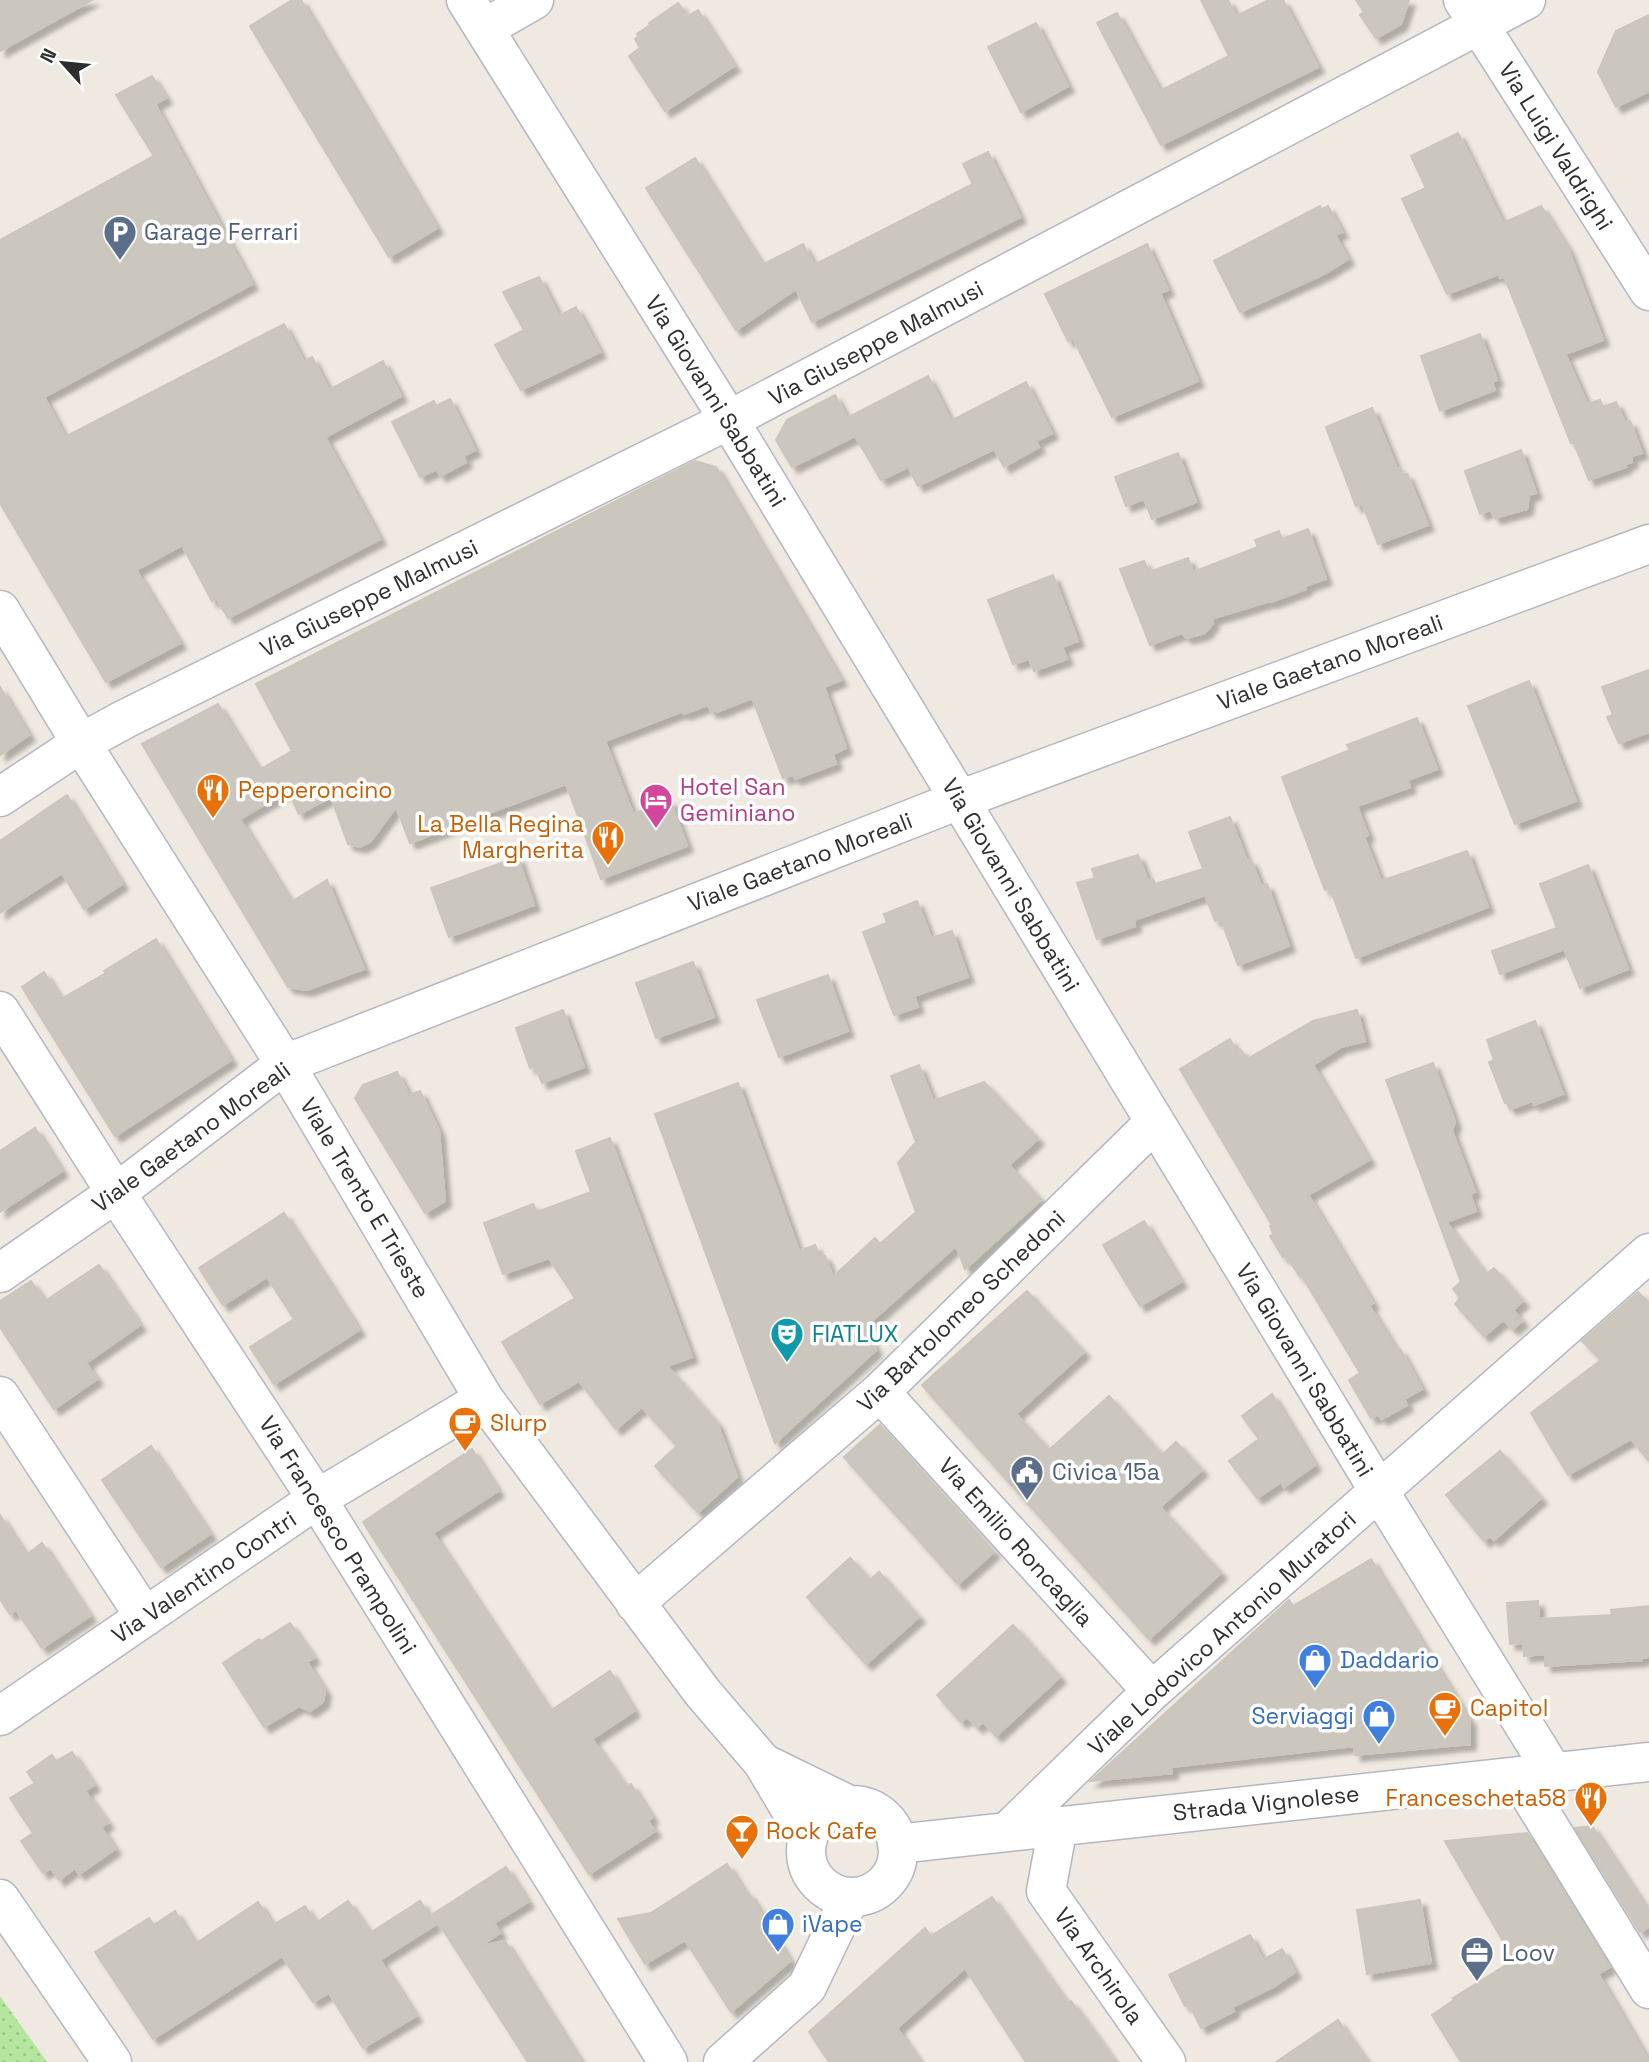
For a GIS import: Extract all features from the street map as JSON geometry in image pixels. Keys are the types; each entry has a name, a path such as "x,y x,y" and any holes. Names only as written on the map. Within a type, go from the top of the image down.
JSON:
{"street":[{"path":"475,14 534,0"},
{"name":"Via Giuseppe Malmusi","path":"0,797 81,743 133,715 729,420 1471,12 1526,0"},
{"name":"Via Luigi Valdrighi","path":"1471,12 1649,291"},
{"name":"Via Giovanni Sabbatini","path":"475,14 729,420 1379,1491 1536,1774 1649,1989"},
{"name":"Viale Gaetano Moreali","path":"0,1273 116,1193 285,1064 959,800 1649,544"},
{"name":"Viale Trento E Trieste","path":"0,610 81,743 285,1064 484,1399 703,1693 763,1763 808,1839"},
{"name":"Via Francesco Prampolini","path":"0,1012 317,1499 668,2062"},
{"name":"Via Bartolomeo Schedoni","path":"635,1603 880,1392 1155,1122"},
{"name":"Viale Lodovico Antonio Muratori","path":"1008,1831 1152,1691 1649,1252"},
{"name":"Via Emilio Roncaglia","path":"880,1392 1152,1691"},
{"path":"0,1396 145,1617"},
{"name":"Via Valentino Contri","path":"0,1716 317,1499 484,1399"},
{"name":"Strada Vignolese","path":"1008,1831 1649,1762"},
{"name":"Viale Trento E Trieste","path":"763,1763 849,1805"},
{"path":"849,1805 875,1811 893,1831 897,1844 897,1857 886,1882 876,1890 850,1897 824,1888 808,1866 806,1853 813,1826 823,1815 835,1808 849,1805"},
{"name":"Via Archirola","path":"1058,1826 1046,1891 1166,2062"},
{"path":"897,1844 1008,1831"},
{"path":"723,2062 807,1987 850,1897"},
{"path":"0,1899 112,2062"},
{"path":"0,1928 87,2062"}],"green space":[{"path":"0,1996 47,2062 0,2062"}],"building":[{"path":"0,0 92,0 0,51"},
{"path":"292,0 301,0 437,228 389,257 250,26"},
{"path":"1201,0 1228,0 1236,16 1269,0 1283,0 1318,67 1161,145 1097,23 1117,13 1160,91 1229,56"},
{"path":"1356,0 1409,0 1401,24 1376,38 1360,15 1364,12"},
{"path":"678,3 688,16 698,10 734,66 665,111 629,56 640,48 635,39 639,36 637,34"},
{"path":"1649,15 1649,91 1616,107 1598,72 1616,31"},
{"path":"1036,23 1068,86 1021,112 988,47"},
{"path":"152,76 166,98 155,104 252,284 44,397 65,437 284,324 304,362 312,357 329,390 383,361 401,396 325,437 380,539 228,618 217,599 212,601 182,545 136,570 180,643 106,682 0,503 0,240 154,156 116,95"},
{"path":"1458,133 1503,223 1541,206 1568,249 1603,340 1565,354 1587,404 1600,400 1603,407 1616,402 1625,423 1630,421 1642,453 1631,456 1632,462 1625,464 1626,467 1589,480 1574,443 1571,443 1504,276 1500,278 1499,274 1447,294 1402,199 1426,188 1411,156"},
{"path":"988,152 1020,217 812,322 796,289 736,330 646,188 695,158 762,265 803,244 814,265 973,184 963,164"},
{"path":"1320,206 1322,209 1328,206 1342,232 1335,235 1348,259 1326,273 1240,312 1214,261"},
{"path":"1147,244 1168,290 1160,293 1198,381 1112,417 1073,338 1068,341 1045,294"},
{"path":"539,277 559,316 576,307 600,352 521,390 495,345 524,330 503,292"},
{"path":"1480,334 1497,380 1492,382 1495,390 1440,411 1421,356"},
{"path":"928,376 951,421 1026,382 1052,433 1036,441 1039,447 1004,467 994,449 918,486 908,467 881,480 855,436 792,467 776,440 787,420 835,395 847,418"},
{"path":"450,399 475,450 463,456 466,462 440,476 437,469 420,477 392,422 434,401 436,406"},
{"path":"1372,408 1397,469 1400,468 1403,475 1407,474 1428,525 1378,544 1362,503 1356,506 1326,427"},
{"path":"1521,450 1536,493 1529,495 1527,509 1495,518 1490,510 1480,514 1465,471"},
{"path":"1178,453 1196,502 1152,519 1144,499 1126,506 1115,477"},
{"path":"695,461 716,467 841,680 824,687 846,748 833,754 836,764 795,779 793,775 783,778 752,698 717,712 711,712 708,705 684,714 683,711 605,741 633,814 670,800 687,846 601,879 566,784 410,843 396,807 370,842 360,847 348,844 331,797 299,814 288,791 240,819 291,902 327,880 364,969 307,990 288,987 142,744 218,704 259,770 292,751 256,684"},
{"path":"1308,529 1326,579 1271,602 1211,619 1213,623 1205,633 1187,638 1182,633 1150,645 1120,569 1144,561 1149,572 1188,558 1193,572 1258,547 1255,540 1279,531 1282,539"},
{"path":"1053,575 1078,641 1062,647 1067,659 1034,671 1029,659 1013,664 988,600"},
{"path":"1649,670 1649,732 1619,743 1607,717 1613,715 1602,687"},
{"path":"1529,681 1576,801 1515,824 1468,706"},
{"path":"0,687 29,735 0,755"},
{"path":"1417,718 1437,769 1408,780 1410,787 1357,806 1368,835 1364,837 1381,881 1467,851 1488,907 1356,958 1330,888 1325,890 1282,777 1350,750 1347,745"},
{"path":"67,795 122,884 84,909 62,873 0,913 0,841"},
{"path":"1230,817 1247,861 1251,860 1261,886 1267,884 1289,946 1238,965 1221,920 1215,921 1205,895 1134,920 1135,926 1097,939 1077,883 1095,878 1092,869 1138,855 1148,881 1153,879 1155,884 1203,869 1189,832"},
{"path":"518,857 534,905 449,937 431,888"},
{"path":"1588,865 1628,969 1580,988 1564,949 1500,974 1492,951 1557,928 1540,884"},
{"path":"917,901 931,938 952,931 968,977 914,996 918,1007 894,1015 863,932 887,923 884,914"},
{"path":"156,939 231,1060 115,1136 22,987 44,972 61,999"},
{"path":"693,962 714,1017 656,1038 636,983"},
{"path":"828,975 848,1031 779,1057 757,1000"},
{"path":"563,1010 584,1067 542,1083 535,1066 530,1068 516,1028"},
{"path":"1357,1010 1365,1041 1341,1047 1313,1065 1369,1160 1308,1195 1373,1303 1369,1305 1397,1351 1400,1349 1422,1389 1404,1399 1407,1405 1382,1419 1378,1415 1371,1418 1349,1380 1360,1373 1302,1276 1300,1277 1286,1255 1283,1257 1270,1236 1273,1234 1272,1225 1180,1069 1230,1039 1236,1051 1240,1049 1247,1059 1313,1021"},
{"path":"1535,1021 1563,1094 1534,1105 1532,1101 1510,1109 1505,1103 1489,1062 1494,1060 1487,1040"},
{"path":"1433,1063 1455,1122 1452,1131 1475,1192 1470,1194 1476,1211 1446,1222 1486,1274 1494,1268 1523,1301 1513,1310 1522,1321 1513,1329 1503,1320 1484,1336 1455,1304 1460,1298 1453,1289 1461,1282 1386,1080"},
{"path":"919,1065 933,1101 984,1082 1038,1139 1009,1165 1041,1200 965,1269 956,1246 865,1327 876,1350 775,1443 655,1114 738,1083 799,1251 815,1245 819,1255 825,1256 833,1277 875,1238 880,1244 916,1212 898,1163 916,1142 891,1076"},
{"path":"397,1072 409,1095 420,1091 439,1131 445,1201 425,1213 355,1098 363,1085"},
{"path":"35,1128 62,1171 0,1212 0,1151"},
{"path":"610,1138 692,1357 667,1366 717,1423 737,1477 698,1512 655,1466 677,1446 642,1407 616,1429 579,1381 540,1404 502,1342 575,1298 549,1258 503,1274 484,1223 533,1204 537,1212 591,1192 576,1151"},
{"path":"284,1213 359,1330 274,1384 250,1347 294,1319 267,1277 223,1305 199,1268"},
{"path":"1144,1221 1181,1282 1140,1306 1103,1245"},
{"path":"99,1265 140,1325 86,1363 97,1379 54,1409 0,1327 0,1301 31,1281 45,1301"},
{"path":"1027,1291 1084,1352 1016,1414 1049,1450 1109,1396 1162,1455 1176,1442 1202,1470 1160,1507 1221,1573 1149,1639 922,1385"},
{"path":"1638,1292 1649,1303 1649,1461 1631,1439 1568,1475 1531,1413 1601,1360 1582,1341"},
{"path":"1272,1394 1315,1465 1284,1487 1281,1482 1257,1498 1229,1461 1259,1439 1242,1416"},
{"path":"880,1425 994,1552 958,1584 844,1457"},
{"path":"151,1446 210,1534 161,1567 102,1480"},
{"path":"472,1449 498,1491 433,1533 550,1711 610,1671 634,1711 592,1739 626,1787 631,1784 652,1817 648,1821 655,1831 589,1874 363,1522"},
{"path":"1500,1451 1541,1498 1494,1540 1490,1536 1484,1541 1446,1495"},
{"path":"0,1515 26,1555 42,1543 90,1616 42,1648 16,1610 10,1614 0,1599"},
{"path":"850,1558 870,1580 879,1572 919,1617 866,1664 807,1597"},
{"path":"1371,1559 1470,1721 1470,1744 1355,1755 1354,1746 1172,1767 1172,1773 1091,1781 1289,1600 1293,1606"},
{"path":"1538,1601 1539,1619 1612,1615 1611,1610 1649,1606 1649,1657 1642,1660 1545,1666 1545,1654 1524,1656 1523,1643 1510,1644 1507,1603"},
{"path":"290,1623 314,1658 307,1662 325,1691 323,1702 310,1711 299,1706 264,1727 223,1663 259,1639 261,1641"},
{"path":"1013,1625 1060,1677 996,1736 983,1722 977,1727 967,1717 961,1722 937,1695"},
{"path":"72,1752 94,1785 85,1791 108,1823 101,1827 115,1849 79,1874 75,1868 59,1880 51,1868 43,1873 21,1841 33,1833 10,1798 35,1783 27,1772 52,1755 56,1761"},
{"path":"1592,1826 1649,1912 1649,1927 1640,1932 1575,1828"},
{"path":"1527,1833 1610,1967 1598,1974 1649,2062 1461,2062 1432,2015 1454,2000 1453,1998 1514,1960 1445,1841"},
{"path":"727,1864 746,1894 748,1892 790,1961 731,2012 685,1940 645,1964 618,1919 651,1913"},
{"path":"506,1867 528,1902 494,1923 500,1933 480,1946 505,1941 581,2062 528,2062 433,1914"},
{"path":"992,1897 1067,2003 1071,2001 1115,2062 1026,2062 965,1968 897,2028 920,2062 829,2062 809,2032 925,1928 931,1936"},
{"path":"1420,1900 1431,1963 1367,1974 1357,1910"},
{"path":"348,1901 370,1933 420,1901 435,1925 380,1960 416,2016 363,2048 329,1993 313,2002 282,1956 153,2039 95,1952 149,1918 154,1925 175,1911 195,1944 258,1902 273,1925 305,1906 316,1923"},
{"path":"1250,1935 1263,1960 1282,1949 1295,1972 1275,1986 1232,2007 1234,2011 1201,2028 1189,2004 1185,2006 1169,1975"},
{"path":"1338,2020 1367,2062 1276,2062"}],"place":[{"name":"Garage Ferrari","path":"120,262"},
{"name":"Pepperoncino","path":"213,820"},
{"name":"Hotel San Geminiano","path":"656,830"},
{"name":"La Bella Regina Margherita","path":"608,867"},
{"name":"FIATLUX","path":"787,1364"},
{"name":"Slurp","path":"465,1453"},
{"name":"Civica 15a","path":"1027,1502"},
{"name":"Daddario","path":"1315,1690"},
{"name":"Capitol","path":"1445,1738"},
{"name":"Serviaggi","path":"1379,1746"},
{"name":"Francescheta58","path":"1591,1828"},
{"name":"Rock Cafe","path":"742,1861"},
{"name":"iVape","path":"778,1954"},
{"name":"Loov","path":"1477,1983"}]}
